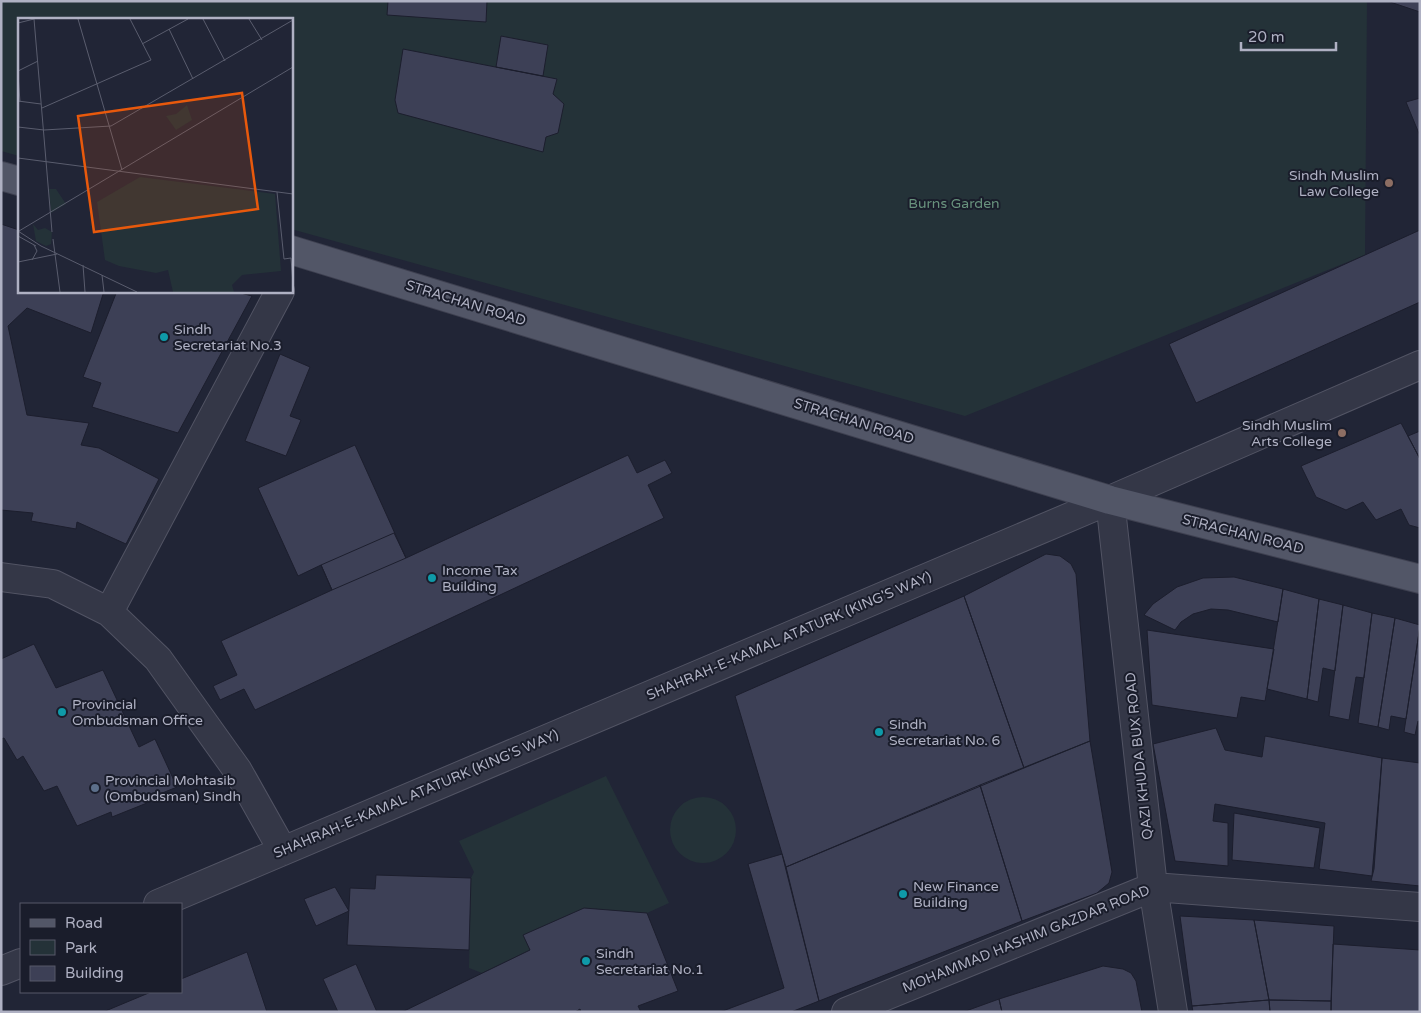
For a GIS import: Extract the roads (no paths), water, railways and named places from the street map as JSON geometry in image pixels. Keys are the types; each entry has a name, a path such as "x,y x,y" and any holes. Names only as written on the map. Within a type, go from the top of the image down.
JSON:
{"main road":[{"path":"1,176 18,180"},
{"name":"STRACHAN ROAD","path":"294,257 1110,500 1420,580"}],"street":[{"path":"109,612 279,292"},
{"name":"SHAHRAH-E-KAMAL ATATURK (KING'S WAY)","path":"160,903 1110,500 1420,365"},
{"name":"QAZI KHUDA BUX ROAD","path":"1110,500 1153,888 1173,1012"},
{"path":"1,578 52,584 109,612 158,659 238,771 283,851"},
{"name":"MOHAMMAD HASHIM GAZDAR ROAD","path":"846,1012 1153,888 1420,907"},
{"path":"1,971 20,963"}],"place":[{"name":"Sindh Muslim Law College","path":"1389,183"},
{"name":"Sindh Secretariat No.3","path":"164,337"},
{"name":"Sindh Muslim Arts College","path":"1342,433"},
{"name":"Income Tax Building","path":"432,578"},
{"name":"Provincial Ombudsman Office","path":"62,712"},
{"name":"Sindh Secretariat No. 6","path":"879,732"},
{"name":"Provincial Mohtasib (Ombudsman) Sindh","path":"95,788"},
{"name":"New Finance Building","path":"903,894"},
{"name":"Sindh Secretariat No.1","path":"586,961"}],"park label":[{"name":"Burns Garden","path":"954,203"}]}
